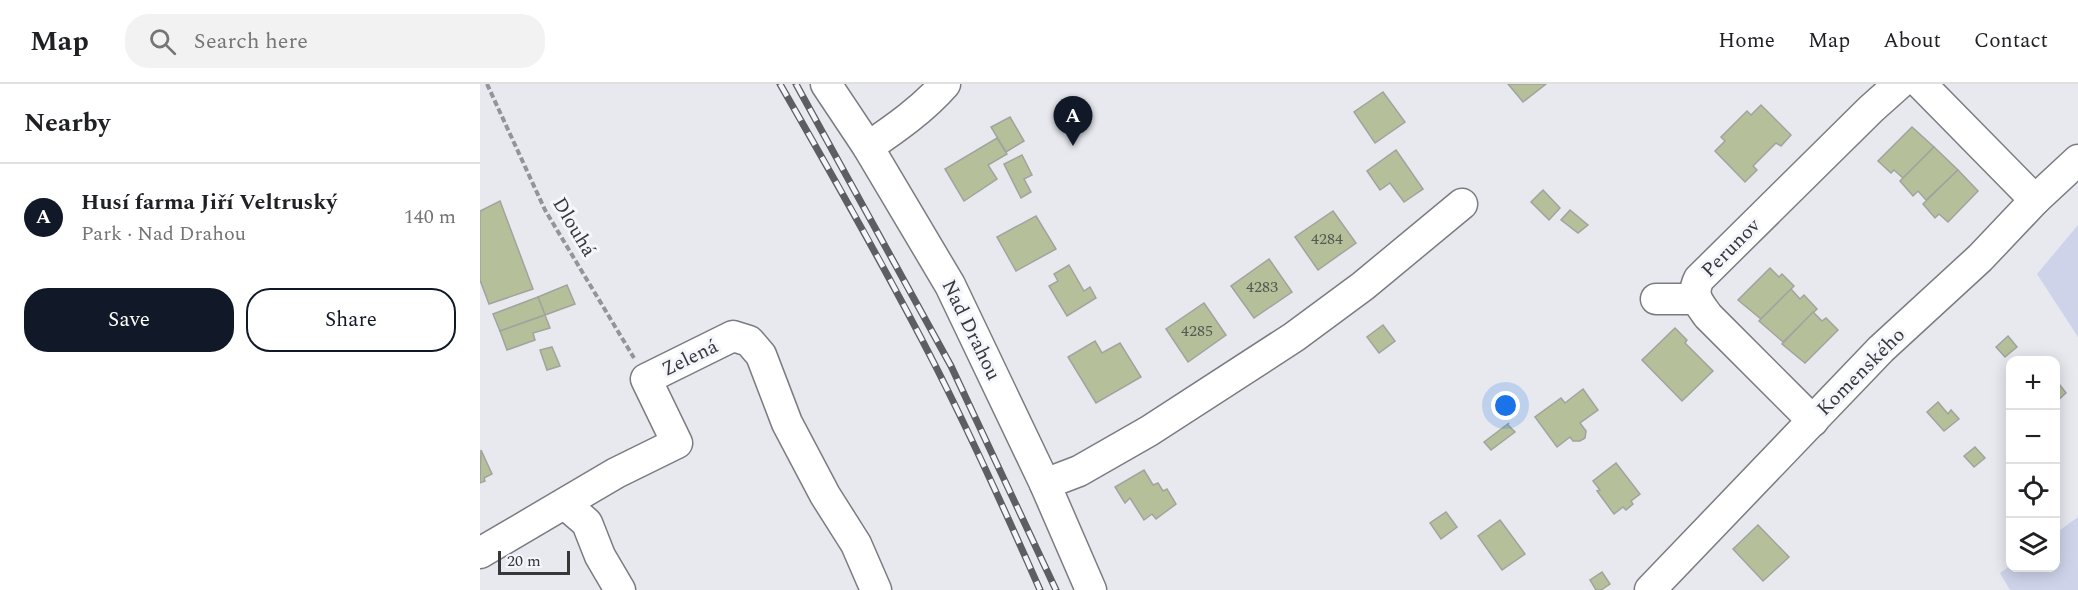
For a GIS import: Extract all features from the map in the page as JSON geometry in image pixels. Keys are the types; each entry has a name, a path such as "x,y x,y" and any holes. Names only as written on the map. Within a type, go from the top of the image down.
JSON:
{"street":[{"name":"Nad Drahou","path":"826,84 868,147 950,285 1045,484 1091,590"},
{"path":"868,147 910,117 932,99 945,84"},
{"name":"Perunov","path":"1813,421 1708,316 1694,296 1695,287 1699,279 1899,84"},
{"path":"1921,84 2036,200"},
{"name":"Komenského","path":"1650,590 1881,349 1980,258 2078,160"},
{"path":"1045,484 1079,471 1149,431 1294,337 1363,286 1462,204"},
{"path":"1656,299 1696,299"},
{"name":"Zelená","path":"480,553 616,473 677,442 646,380 734,336 749,341 761,355 786,423 825,495 856,544 876,590"},
{"path":"565,504 587,523 600,556 621,590"}],"path":[{"name":"Dlouhá","path":"487,84 545,210 599,297 646,380"}],"shaded area":[{"path":"2078,225 2078,337 2037,274"},
{"path":"2078,517 2078,590 2010,590 2000,573 2006,569 2006,572 2060,572 2060,530"}],"building":[{"path":"1508,84 1546,84 1523,102"},
{"path":"1383,92 1405,122 1375,143 1354,112"},
{"path":"1761,105 1791,135 1781,146 1776,143 1753,166 1757,170 1745,182 1715,151 1725,141 1721,137 1747,111 1751,115"},
{"path":"1010,117 1024,141 1006,152 991,127"},
{"path":"1912,127 1934,147 1903,178 1894,170 1891,173 1878,161"},
{"path":"997,138 1007,154 988,165 997,179 964,201 945,169"},
{"path":"1934,147 1958,170 1926,200 1918,191 1913,196 1900,181"},
{"path":"1396,150 1423,189 1404,202 1390,183 1380,190 1367,171"},
{"path":"1022,155 1032,175 1024,179 1031,192 1021,198 1004,164"},
{"path":"1958,170 1978,191 1948,222 1939,214 1935,218 1923,204"},
{"path":"1543,190 1560,208 1549,220 1531,202"},
{"path":"500,201 533,289 489,304 480,280 480,211"},
{"path":"1570,210 1588,225 1578,233 1561,220"},
{"path":"1333,211 1356,243 1318,270 1295,237"},
{"path":"1036,216 1056,249 1016,271 997,237"},
{"path":"1269,259 1292,292 1254,318 1231,286"},
{"path":"1069,265 1084,291 1090,287 1096,298 1067,316 1049,286 1058,281 1054,274"},
{"path":"1770,268 1779,277 1782,274 1794,286 1761,319 1738,300"},
{"path":"567,285 575,304 545,315 538,297"},
{"path":"1791,289 1800,299 1804,295 1817,309 1783,342 1759,321"},
{"path":"538,297 545,315 500,331 493,314"},
{"path":"1204,303 1226,335 1188,362 1166,329"},
{"path":"1813,312 1822,321 1826,318 1838,330 1805,363 1782,344"},
{"path":"545,315 550,328 533,333 535,340 507,350 500,331"},
{"path":"1383,325 1395,341 1379,353 1367,337"},
{"path":"1675,328 1687,340 1685,343 1713,371 1682,401 1642,360"},
{"path":"2008,336 2017,347 2005,357 1996,347"},
{"path":"1095,341 1102,353 1120,343 1141,377 1096,403 1068,357"},
{"path":"552,347 560,366 547,370 540,350"},
{"path":"2060,385 2066,393 2060,398"},
{"path":"1583,389 1598,410 1580,423 1586,431 1585,438 1573,441 1570,437 1557,447 1535,417 1561,398 1565,403"},
{"path":"1938,402 1948,414 1951,410 1959,419 1944,431 1927,412"},
{"path":"1509,423 1508,425 1515,432 1491,450 1484,442"},
{"path":"1975,447 1985,458 1974,467 1964,456"},
{"path":"481,450 492,474 480,483"},
{"path":"1616,463 1640,494 1631,501 1633,504 1626,510 1623,507 1614,514 1597,491 1600,490 1593,481"},
{"path":"1144,470 1153,485 1158,483 1163,491 1167,489 1176,504 1156,519 1152,514 1144,520 1130,498 1125,503 1115,487"},
{"path":"1446,512 1457,527 1441,539 1430,523"},
{"path":"1500,520 1525,554 1502,570 1478,536"},
{"path":"1758,525 1789,557 1763,581 1733,549"},
{"path":"1602,572 1610,584 1601,590 1596,590 1590,580"}],"railway":[{"path":"780,84 936,367 990,478 1040,590"},
{"path":"796,84 951,366 1056,590"}],"place":[{"name":"Husí farma Jiří Veltruský","path":"1073,146"}]}
